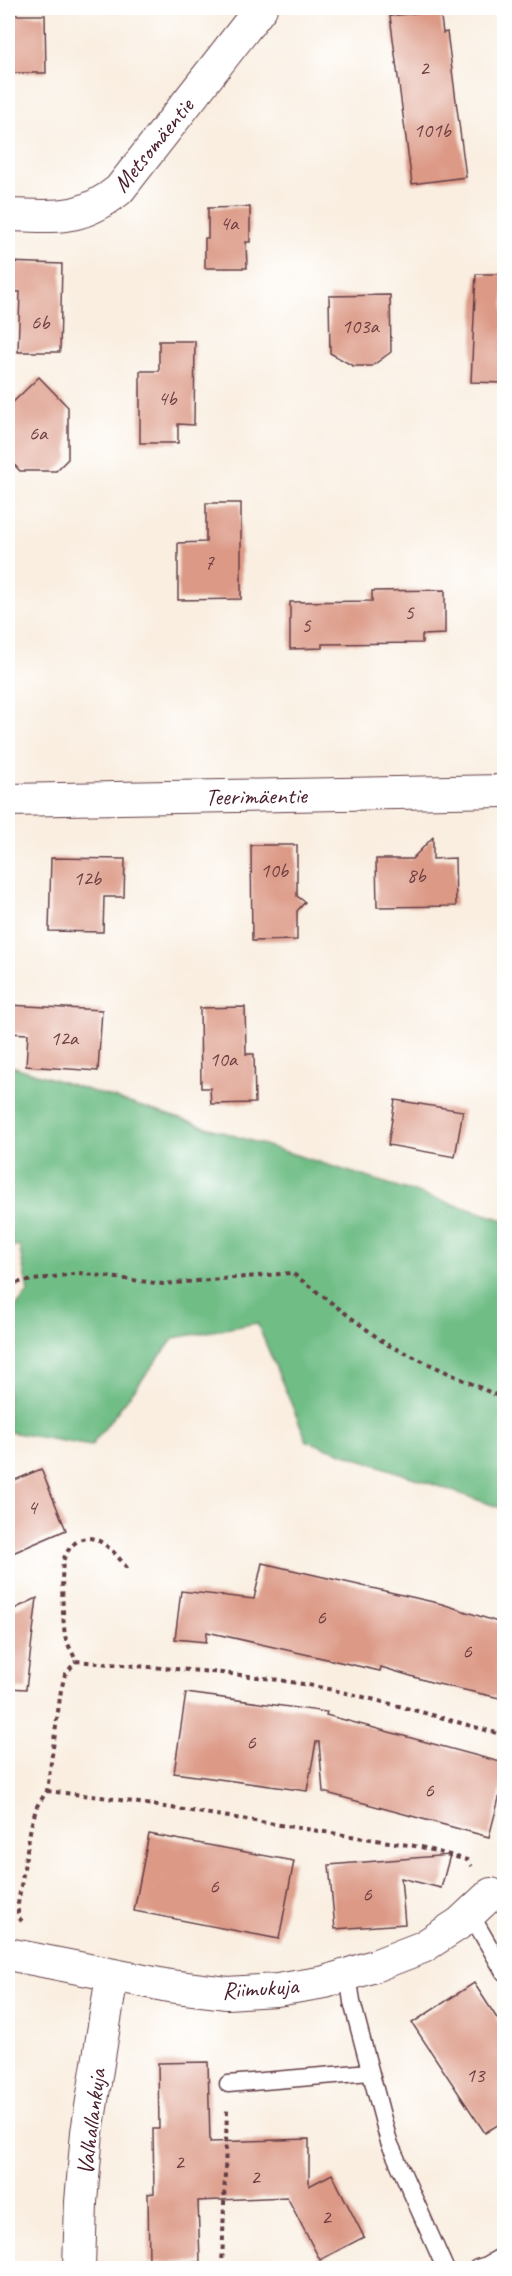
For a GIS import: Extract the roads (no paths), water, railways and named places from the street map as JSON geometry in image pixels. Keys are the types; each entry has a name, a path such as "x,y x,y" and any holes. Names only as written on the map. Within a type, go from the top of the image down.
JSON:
{"street":[{"name":"Metsomäentie","path":"8,214 66,216 82,213 102,204 119,190 261,8"},
{"name":"Teerimäentie","path":"8,800 504,791"},
{"name":"Riimukuja","path":"8,1954 169,1986 227,1993 277,1990 324,1982 423,1947 460,1923 480,1904"},
{"name":"Valhallankuja","path":"78,2268 87,2132 112,1976"}],"lane":[{"path":"480,1904 504,1972"},
{"path":"348,1974 352,2002 389,2142 445,2268"},
{"path":"228,2084 370,2072"},
{"path":"477,2268 504,2255"}]}
